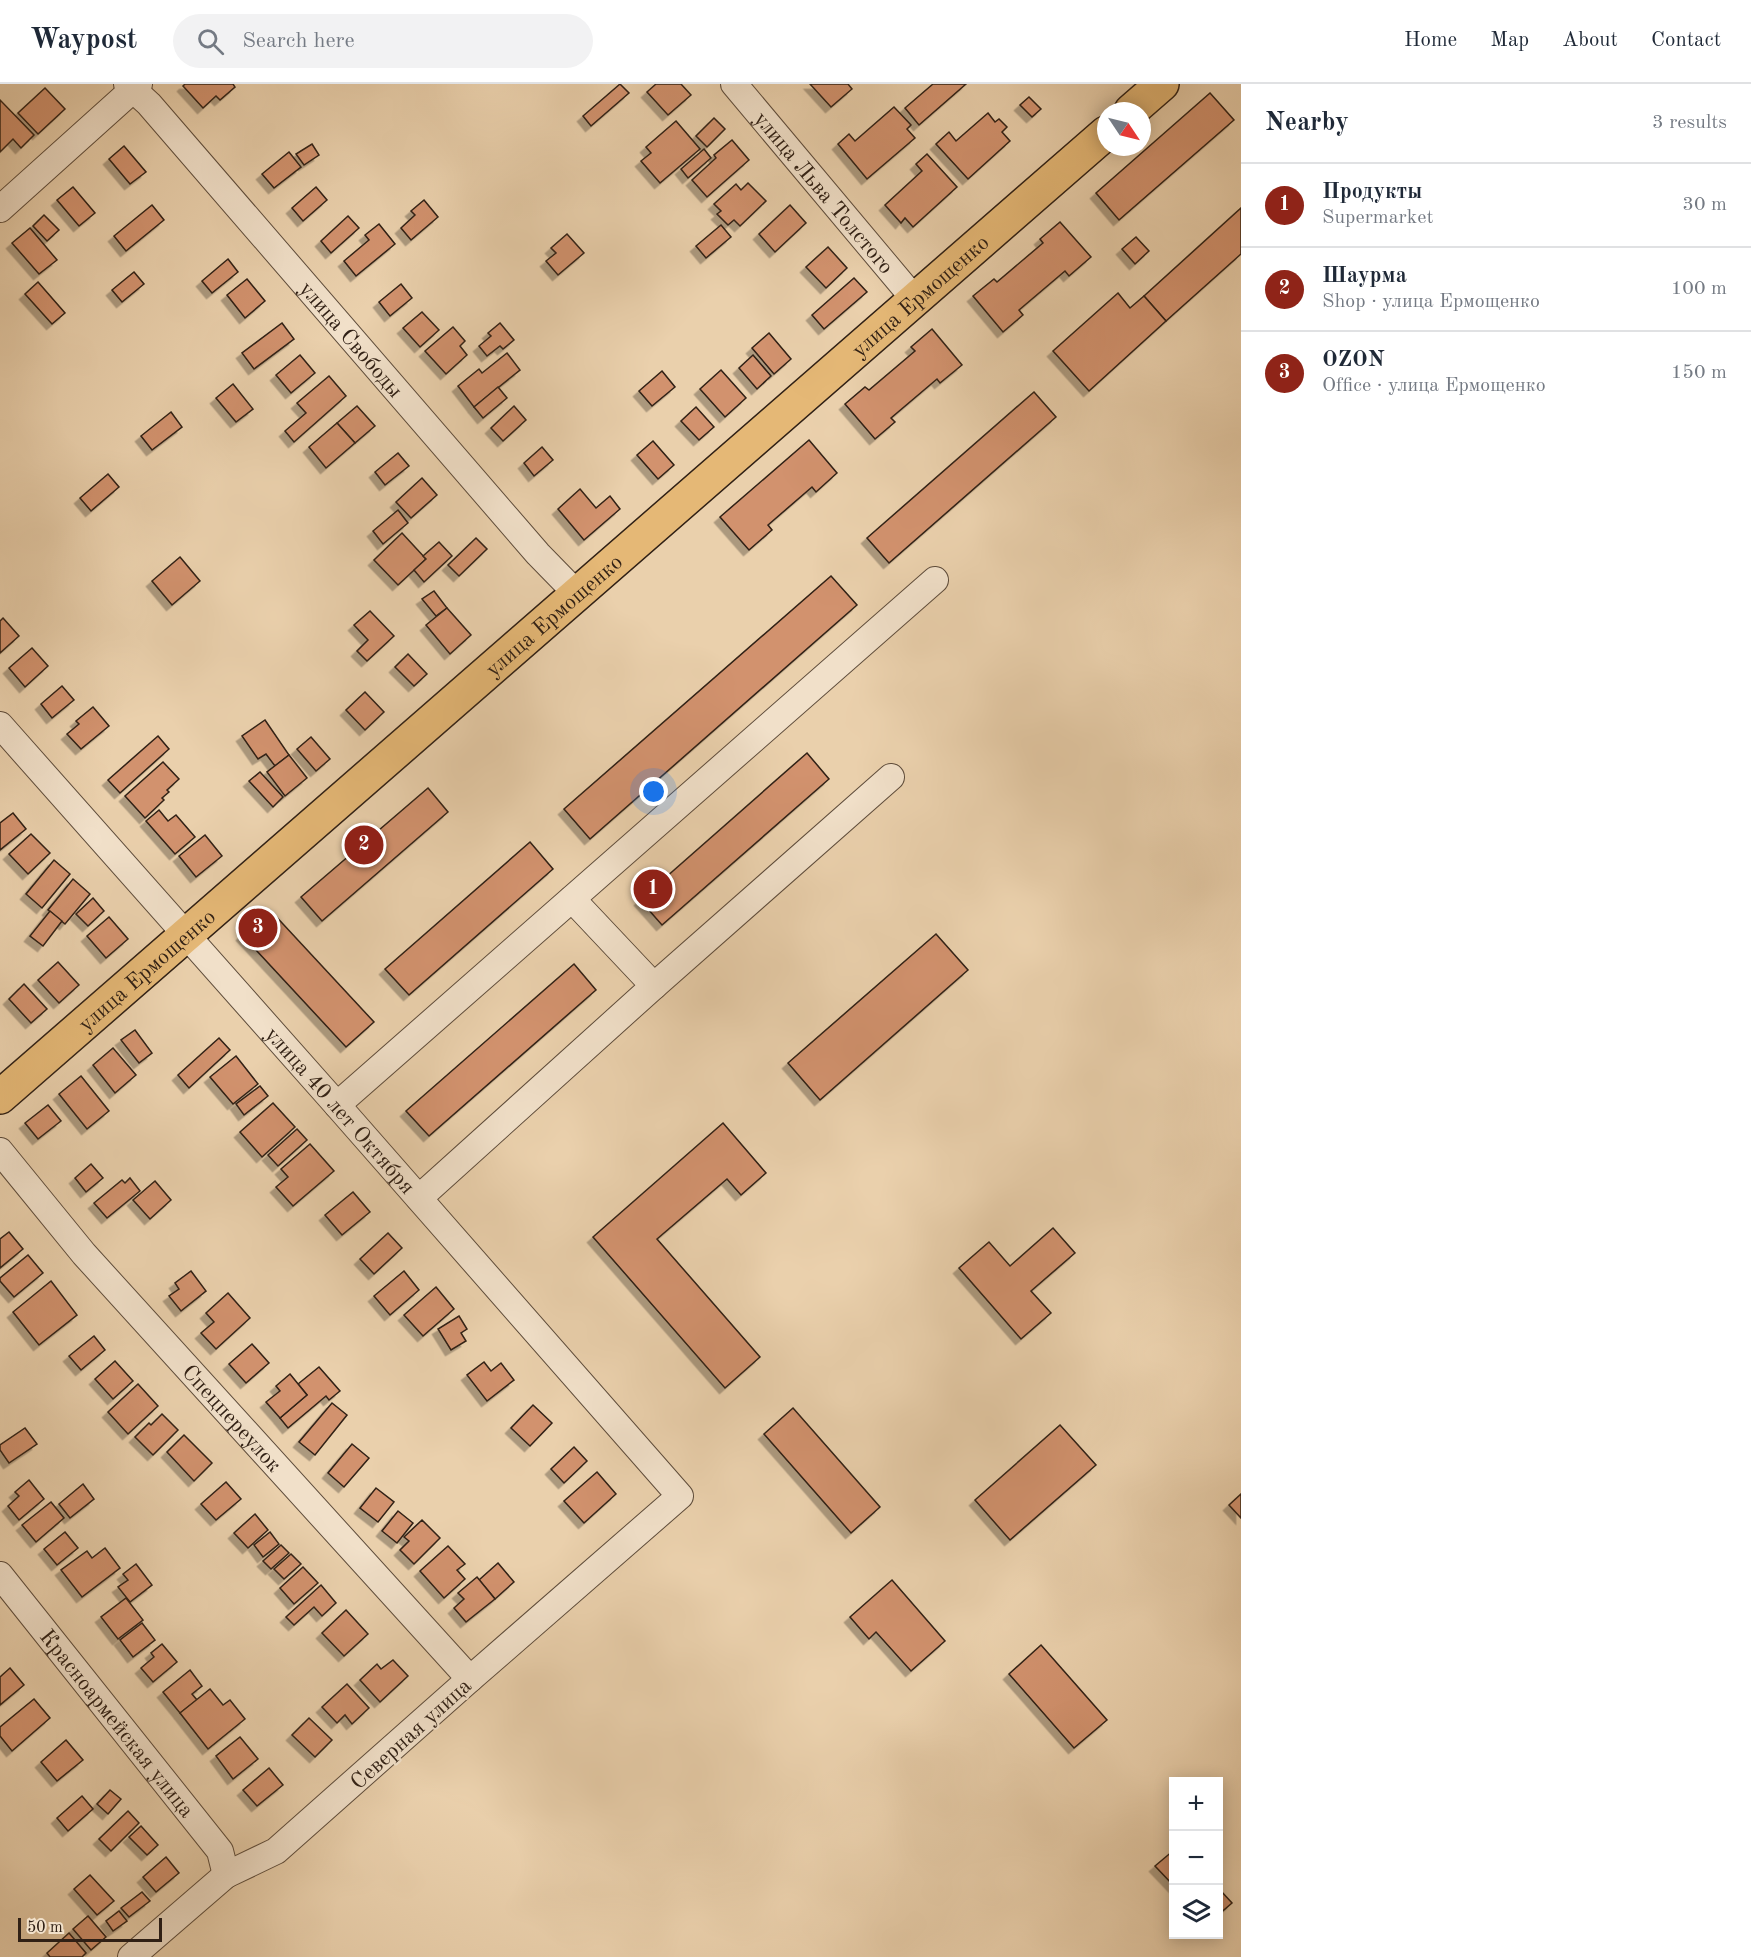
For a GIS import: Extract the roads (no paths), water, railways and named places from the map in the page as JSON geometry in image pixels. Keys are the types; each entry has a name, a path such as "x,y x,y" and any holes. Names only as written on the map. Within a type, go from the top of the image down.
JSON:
{"highway":[{"path":"1141,102 1162,84"},
{"name":"улица Ермощенко","path":"0,1097 1097,142"}],"street":[{"name":"улица Льва Толстого","path":"734,84 916,301"},
{"path":"0,209 133,86"},
{"name":"улица Свободы","path":"133,86 538,554 578,595"},
{"path":"337,1105 935,580"},
{"name":"улица 40 лет Октября","path":"0,725 680,1496"},
{"path":"419,1198 891,777"},
{"path":"572,899 654,986"},
{"name":"Спецпереулок","path":"0,1151 84,1254 470,1679"},
{"name":"Северная улица","path":"132,1957 226,1875 276,1851 680,1496"},
{"name":"Красноармейская улица","path":"0,1575 219,1851 226,1875"}],"place":[{"name":"Шаурма","path":"364,845"},
{"name":"Продукты","path":"653,889"},
{"name":"OZON","path":"258,928"}]}
